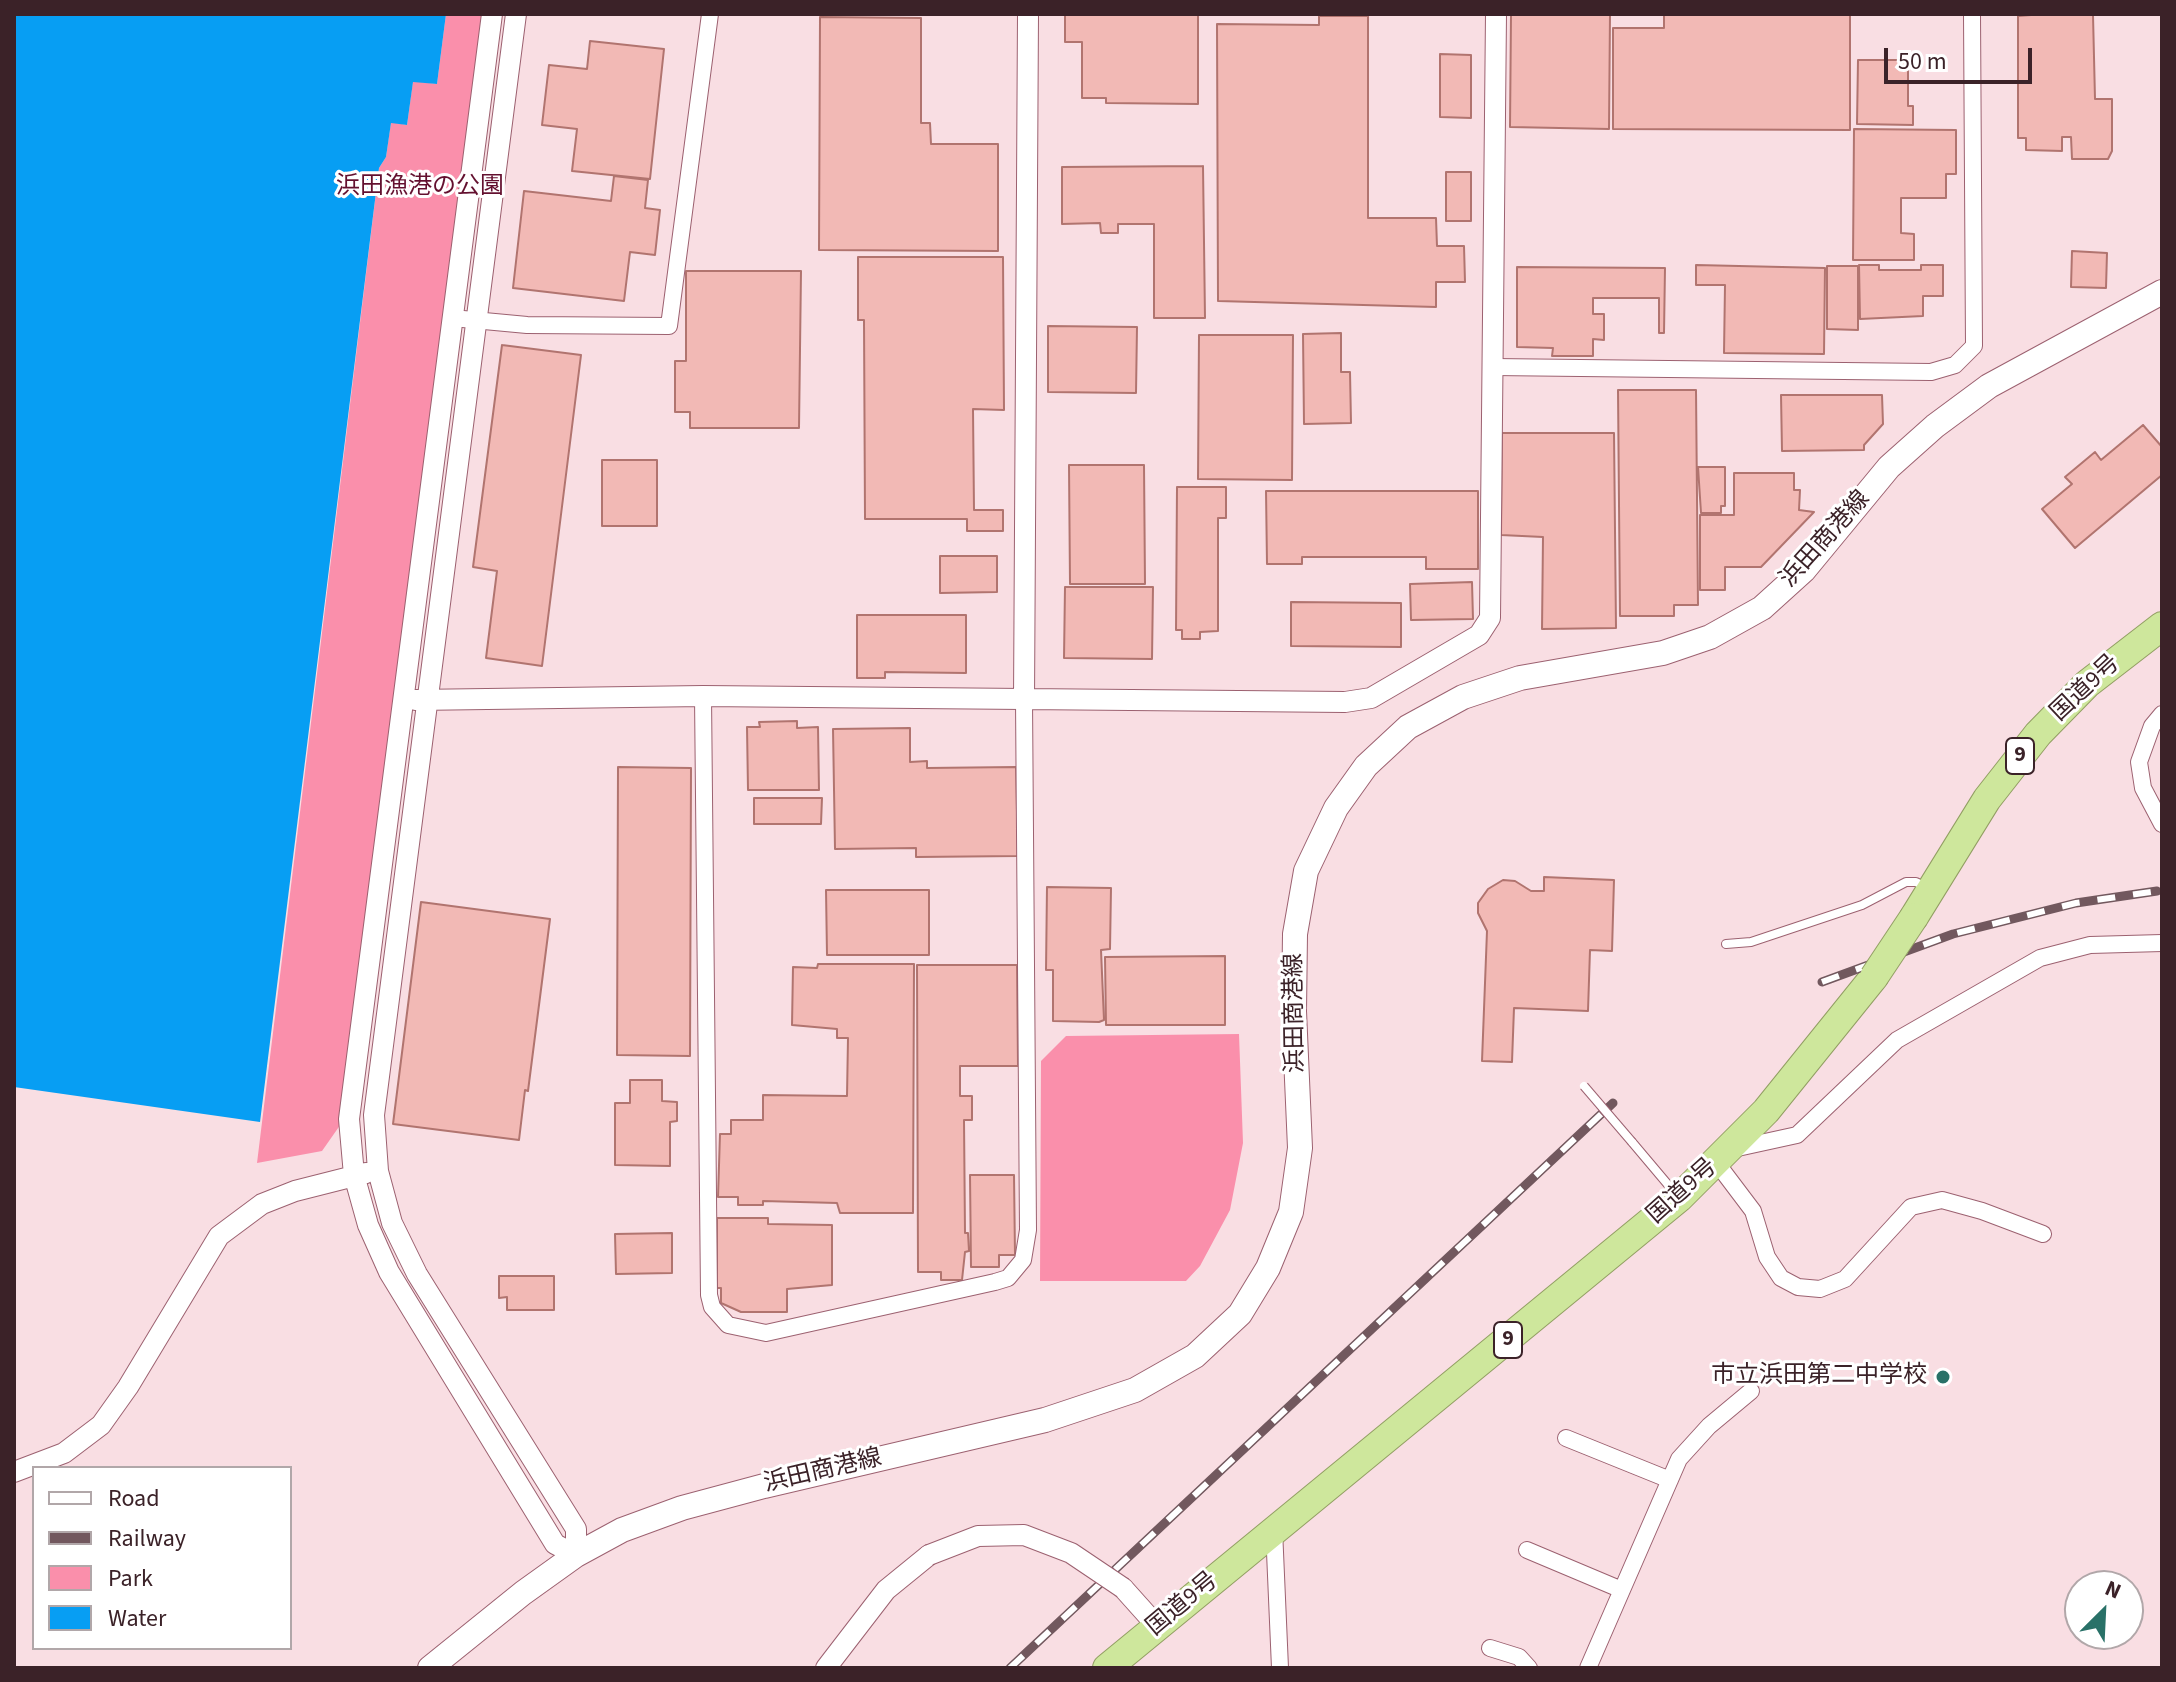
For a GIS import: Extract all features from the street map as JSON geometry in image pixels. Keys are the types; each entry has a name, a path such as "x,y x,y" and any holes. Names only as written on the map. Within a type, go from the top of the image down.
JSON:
{"highway":[{"name":"国道9号","path":"1107,1668 1679,1198 1722,1156 1812,1058 1874,977 1987,799 2038,734 2087,684 2162,626"}],"main road":[{"name":"浜田商港線","path":"430,1668 523,1593 576,1555 622,1530 682,1508 1045,1420 1135,1390 1195,1356 1240,1314 1268,1268 1291,1212 1300,1148 1294,1011 1295,934 1306,871 1336,808 1366,766 1408,727 1463,697 1520,678 1663,653 1710,637 1762,608 1804,570 1889,467 1935,426 1989,386 2162,292"}],"street":[{"path":"492,14 349,1119 354,1175 368,1225 389,1272 555,1544 576,1555 576,1529 417,1274 392,1223 378,1171 374,1115 516,14"},
{"path":"452,318 527,325 669,326 710,14"},
{"path":"703,696 709,1295 712,1307 728,1325 766,1333 1008,1278 1023,1260 1028,1230 1024,700 1028,14"},
{"path":"403,699 703,696 1345,702 1371,698 1479,635 1490,618 1496,14"},
{"path":"1493,367 1931,372 1955,365 1974,346 1972,14"},
{"path":"2162,714 2152,726 2139,762 2143,788 2162,824"},
{"path":"2043,1234 1942,1200 1911,1207 1845,1279 1820,1289 1798,1287 1781,1278 1767,1257 1753,1211 1722,1156 1797,1135 1897,1040 2040,958 2090,945 2162,943"},
{"path":"14,1472 64,1453 101,1425 128,1387 219,1236 262,1204 295,1191 378,1171"},
{"path":"1588,1668 1670,1480 1691,1443 1751,1391"},
{"path":"1566,1438 1670,1480"},
{"path":"1274,1529 1280,1668"},
{"path":"826,1668 886,1590 929,1555 978,1536 1024,1535 1079,1557 1123,1588 1157,1626"},
{"path":"1527,1550 1622,1590"},
{"path":"1490,1648 1519,1657 1529,1668"}],"lane":[{"path":"1726,944 1751,942 1848,910 1906,882 1916,882 1931,889"},
{"path":"1584,1086 1679,1198"}],"green space":[{"name":"浜田漁港の公園","path":"446,14 486,14 343,1121 322,1151 257,1163 379,168 386,157 391,122 407,125 413,81 437,84"},
{"path":"1239,1034 1243,1143 1230,1210 1200,1266 1186,1281 1040,1281 1041,1061 1066,1036"}],"water":[{"path":"14,14 446,14 437,84 413,82 407,125 391,123 386,157 379,168 260,1122 14,1087"}],"building":[{"path":"1065,14 1198,14 1198,104 1106,103 1106,98 1082,98 1082,42 1065,42"},
{"path":"1511,14 1610,14 1609,129 1510,127"},
{"path":"1664,14 1850,14 1850,130 1613,129 1613,28 1664,28"},
{"path":"2093,15 2095,99 2112,99 2112,151 2108,159 2072,159 2071,137 2062,137 2062,151 2026,150 2026,138 2018,138 2018,16"},
{"path":"1319,16 1368,16 1368,218 1436,218 1437,246 1464,246 1465,282 1436,282 1436,307 1218,301 1217,24 1319,25"},
{"path":"820,17 921,18 921,123 930,123 931,144 998,144 998,251 819,250"},
{"path":"590,41 664,49 650,179 572,171 577,129 542,125 549,65 587,69"},
{"path":"1440,54 1471,55 1471,118 1440,117"},
{"path":"1858,60 1908,60 1908,106 1913,106 1913,125 1857,124"},
{"path":"1854,129 1956,130 1956,174 1946,174 1946,198 1901,198 1901,233 1914,234 1914,260 1853,260"},
{"path":"1203,166 1205,318 1154,318 1154,224 1118,224 1118,233 1101,233 1100,223 1062,224 1062,167"},
{"path":"1446,172 1471,172 1471,221 1446,221"},
{"path":"614,176 648,180 645,208 660,210 655,255 630,252 624,301 513,288 524,191 611,201"},
{"path":"2072,251 2107,253 2106,288 2071,287"},
{"path":"858,257 1003,257 1004,410 973,409 974,510 1003,510 1003,531 967,531 967,519 865,519 864,320 858,320"},
{"path":"1696,265 1825,268 1824,354 1724,353 1725,285 1696,285"},
{"path":"1859,265 1879,265 1879,270 1921,270 1921,265 1943,265 1943,296 1923,296 1923,316 1860,319"},
{"path":"1827,266 1858,266 1858,330 1827,329"},
{"path":"1517,267 1665,268 1664,333 1659,333 1659,298 1593,298 1593,314 1604,314 1604,340 1593,339 1593,356 1552,356 1553,348 1517,347"},
{"path":"686,271 801,271 799,428 690,428 690,412 675,412 675,361 686,361"},
{"path":"1048,326 1137,327 1136,393 1048,392"},
{"path":"1341,333 1341,372 1350,372 1351,423 1304,424 1303,334"},
{"path":"1199,335 1293,335 1292,480 1198,479"},
{"path":"502,345 581,355 542,666 486,658 497,571 473,567"},
{"path":"1618,390 1696,390 1698,605 1674,605 1674,616 1620,616"},
{"path":"1781,395 1882,395 1883,424 1864,445 1864,450 1782,451"},
{"path":"2143,425 2162,447 2162,475 2075,548 2042,509 2072,484 2065,477 2095,452 2101,460"},
{"path":"1502,433 1614,433 1616,628 1542,629 1543,537 1501,535"},
{"path":"602,460 657,460 657,526 602,526"},
{"path":"1069,465 1144,465 1145,584 1070,584"},
{"path":"1698,467 1725,467 1725,506 1721,506 1721,513 1701,513"},
{"path":"1734,473 1794,473 1794,490 1800,490 1799,510 1814,512 1761,567 1725,567 1725,590 1700,590 1700,515 1734,515"},
{"path":"1177,487 1226,487 1226,518 1218,518 1218,631 1200,632 1200,639 1182,639 1182,630 1176,630"},
{"path":"1266,491 1478,491 1478,569 1426,569 1426,557 1302,557 1302,564 1267,564"},
{"path":"940,556 997,556 997,592 940,593"},
{"path":"1472,582 1473,619 1411,620 1410,584"},
{"path":"1065,587 1153,587 1152,659 1064,658"},
{"path":"1291,602 1401,603 1401,647 1291,646"},
{"path":"857,615 966,615 966,673 885,672 885,678 857,678"},
{"path":"797,721 797,728 818,727 819,790 748,790 747,727 760,727 759,722"},
{"path":"910,728 910,762 927,761 927,768 1016,767 1018,856 916,857 916,848 835,849 833,729"},
{"path":"618,767 691,768 690,1056 617,1055"},
{"path":"754,798 822,798 821,824 754,824"},
{"path":"1544,877 1614,880 1612,951 1590,950 1588,1011 1514,1008 1512,1062 1482,1061 1487,931 1478,913 1478,903 1488,889 1503,880 1515,881 1531,891 1544,891"},
{"path":"1047,887 1111,888 1110,949 1101,950 1104,1020 1053,1021 1053,970 1046,970"},
{"path":"826,890 929,890 929,955 827,955"},
{"path":"421,902 550,919 519,1140 393,1124"},
{"path":"1225,956 1225,1025 1106,1025 1105,957"},
{"path":"818,964 914,964 913,1213 840,1213 837,1203 763,1201 763,1205 738,1205 738,1197 718,1197 720,1134 731,1134 731,1120 763,1120 763,1095 847,1096 848,1038 837,1038 837,1029 792,1025 793,967 817,968"},
{"path":"917,965 1017,965 1018,1066 960,1066 960,1096 972,1096 972,1120 964,1120 965,1233 968,1233 969,1251 965,1252 962,1280 941,1280 941,1272 918,1272"},
{"path":"630,1080 662,1080 662,1101 677,1102 677,1121 670,1122 670,1166 615,1165 615,1103 630,1103"},
{"path":"970,1175 1014,1175 1015,1255 999,1255 999,1267 971,1267"},
{"path":"717,1218 768,1218 768,1224 832,1225 832,1285 787,1289 787,1312 741,1312 721,1303 721,1288 717,1288"},
{"path":"672,1233 672,1273 616,1274 615,1234"},
{"path":"499,1276 554,1276 554,1310 507,1310 507,1297 499,1298"}],"railway":[{"path":"1822,982 1953,934 2076,903 2157,891"},
{"path":"1010,1668 1613,1103"}],"place":[{"name":"市立浜田第二中学校","path":"1943,1377"}]}
